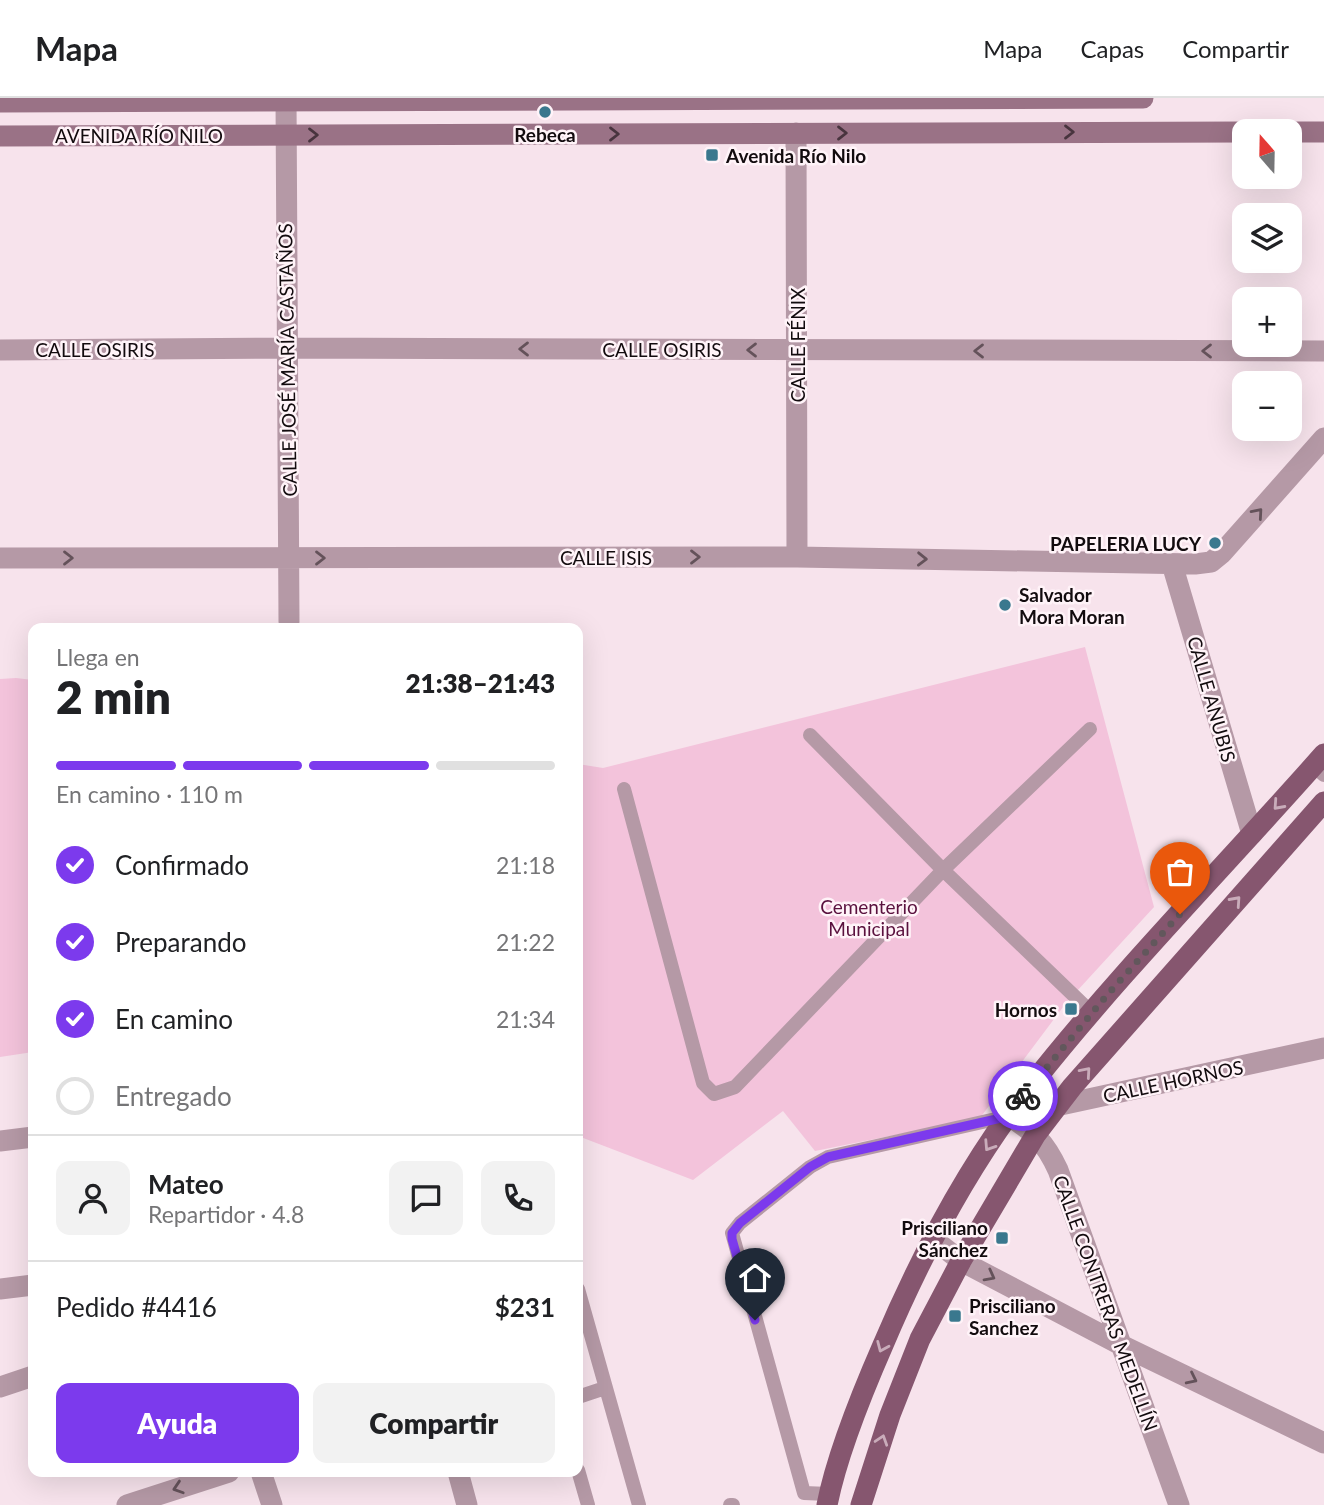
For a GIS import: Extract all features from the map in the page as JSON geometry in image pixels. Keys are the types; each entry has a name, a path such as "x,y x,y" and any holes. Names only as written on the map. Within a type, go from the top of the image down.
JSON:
{"main road":[{"name":"AVENIDA RÍO NILO","path":"0,102 1143,98"},
{"name":"AVENIDA RÍO NILO","path":"0,136 1232,132"},
{"path":"1302,132 1324,132"},
{"path":"828,1499 861,1395 898,1309 943,1219 1023,1096 1252,834 1321,765"},
{"path":"861,1505 890,1415 920,1339 961,1261 1036,1134 1056,1106 1324,802"}],"street":[{"name":"CALLE JOSÉ MARÍA CASTAÑOS","path":"286,99 289,622"},
{"name":"CALLE FÉNIX","path":"796,133 797,556"},
{"name":"CALLE OSIRIS","path":"0,350 286,348 1324,351"},
{"name":"CALLE ISIS","path":"0,558 797,556 1172,564 1211,562 1324,438"},
{"name":"CALLE ANUBIS","path":"1172,564 1252,834"},
{"name":"CALLE HORNOS","path":"1023,1096 1056,1106 1324,1048"},
{"name":"CALLE CONTRERAS MEDELLÍN","path":"1010,1116 1036,1134 1049,1150 1058,1170 1180,1505"},
{"path":"0,1141 28,1138"},
{"path":"933,1239 961,1261 1121,1345 1324,1443"},
{"path":"0,1289 28,1285"},
{"path":"0,1388 28,1378"},
{"path":"127,1505 214,1477"},
{"path":"263,1477 272,1505"},
{"path":"459,1477 467,1505"}],"lane":[{"path":"624,789 704,1083 714,1094 735,1087 943,870 1090,729"},
{"path":"810,735 943,870 1093,1013"},
{"path":"828,1499 804,1493 732,1233 740,1223 810,1167 828,1157 1010,1116"},
{"path":"583,1307 639,1505"},
{"path":"583,1395 605,1388"},
{"path":"580,1477 588,1505"}],"green space":[{"name":"Cementerio Municipal","path":"1085,647 1154,907 1066,1003 980,1118 815,1151 783,1111 693,1180 583,1138 583,765 603,768"},
{"path":"0,679 28,679 28,1053 0,1057"}],"way so far":[{"path":"1023,1096 1107,995 1180,914"}],"place":[{"name":"Rebeca","path":"545,112"},
{"name":"Avenida Río Nilo","path":"712,155"},
{"name":"PAPELERIA LUCY","path":"1215,543"},
{"name":"Salvador Mora Moran","path":"1005,605"},
{"name":"Hornos","path":"1071,1009"},
{"name":"Prisciliano Sánchez","path":"1002,1238"},
{"name":"Prisciliano Sanchez","path":"955,1316"}],"route":[{"path":"755,1320 732,1239 732,1233 740,1223 810,1167 828,1157 1010,1116 1023,1096"}]}
